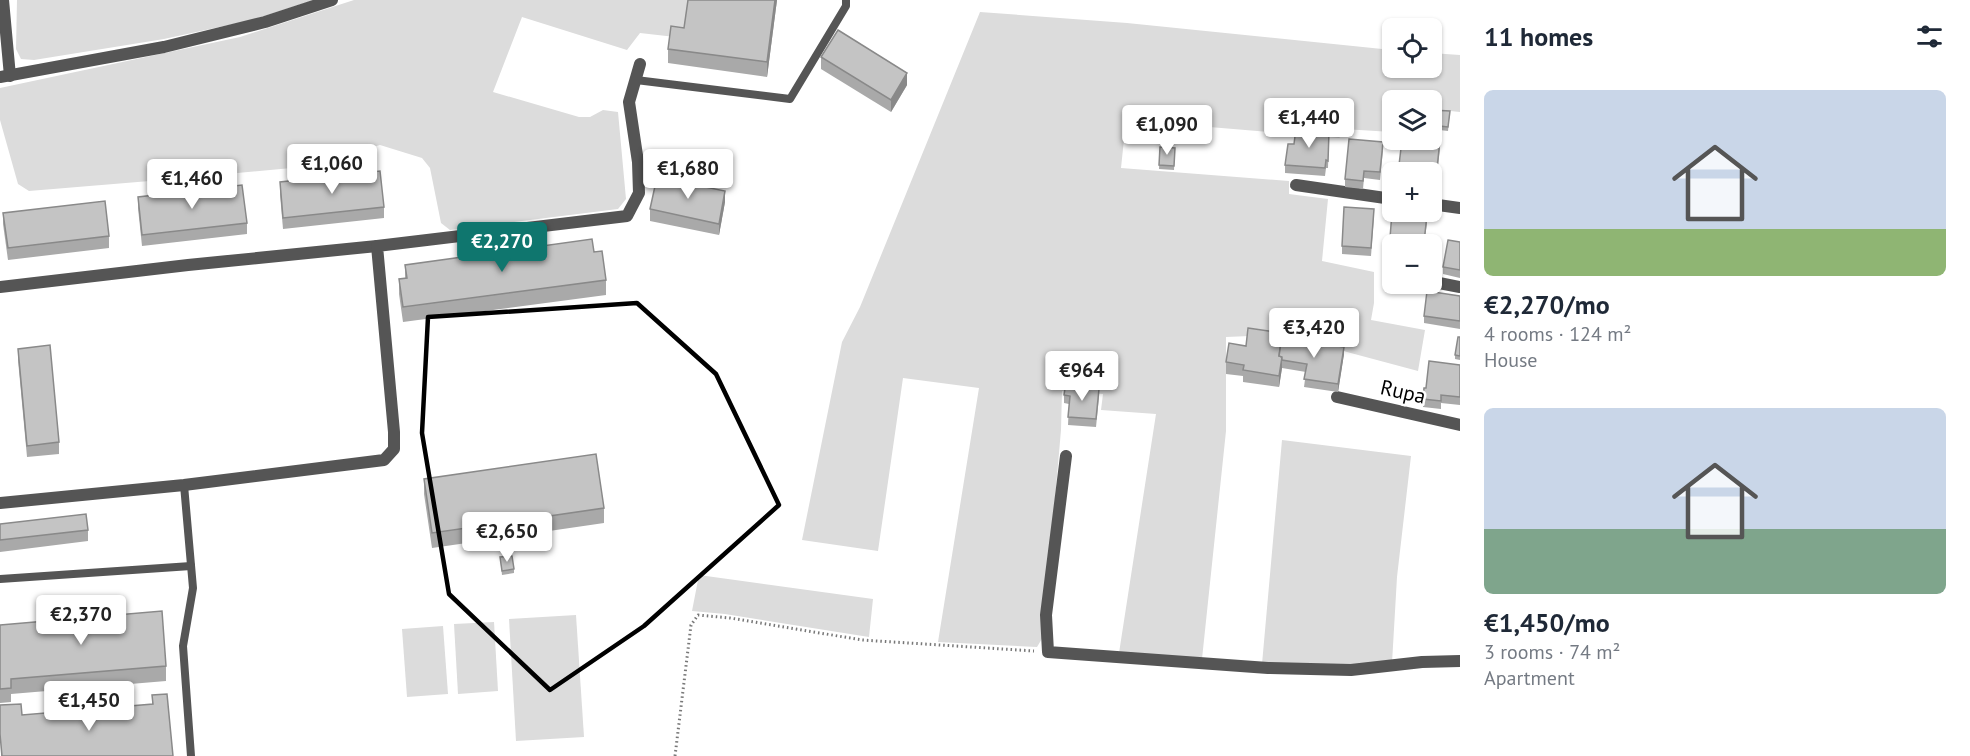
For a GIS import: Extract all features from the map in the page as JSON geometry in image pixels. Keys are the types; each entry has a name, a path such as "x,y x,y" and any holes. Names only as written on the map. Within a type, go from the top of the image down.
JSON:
{"street":[{"path":"3,0 5,76 165,47 265,22 332,0"},
{"path":"0,287 627,216 639,193 638,162 629,102 640,64"},
{"path":"1296,185 1382,198"},
{"path":"1442,206 1460,208"},
{"path":"0,503 184,485 384,460 394,449 377,246"},
{"path":"1442,283 1460,286"},
{"name":"Rupa","path":"1337,397 1460,425"},
{"path":"1066,456 1046,615 1048,652 1268,668 1351,670 1422,662 1460,661"}],"lane":[{"path":"636,80 790,99 846,6 846,0"},
{"path":"184,485 193,588 183,646 191,756"},
{"path":"0,579 191,566"}],"path":[{"path":"675,756 691,625 698,615 862,640 1048,652"}],"highlighted area":[{"path":"637,303 716,374 779,505 644,626 550,690 449,594 422,433 428,317"}],"shaded area":[{"path":"17,0 314,0 252,20 164,39 34,60 21,59 16,49"},
{"path":"354,0 689,0 684,38 640,33 627,50 522,17 493,92 579,117 590,117 603,110 618,112 626,199 618,209 450,230 441,223 430,168 422,158 380,145 365,149 356,162 29,191 18,184 0,120 0,88 240,37"},
{"path":"980,12 1127,23 1382,49 1382,78 1442,78 1442,54 1460,55 1460,112 1442,110 1442,90 1382,90 1382,131 1343,129 1343,135 1339,138 1126,120 1121,168 1289,181 1289,194 1328,199 1322,261 1374,272 1374,303 1371,320 1425,330 1418,371 1324,344 1250,336 1226,337 1226,431 1202,659 1119,653 1156,414 1101,410 1103,394 1062,391 1061,430 1043,637 1037,647 938,642 979,388 903,378 878,551 802,540 842,342 860,307"},
{"path":"1282,440 1411,456 1397,577 1392,663 1356,666 1262,664"},
{"path":"699,575 873,599 869,637 725,614 692,611"},
{"path":"576,615 584,737 516,741 509,619"},
{"path":"494,622 498,691 458,694 454,624"},
{"path":"443,626 448,694 407,697 402,629"}],"building":[{"path":"688,0 775,0 767,62 668,49 671,26 684,28"},
{"path":"838,30 907,73 891,100 821,57"},
{"path":"1442,111 1450,111 1448,127 1442,126"},
{"path":"1296,128 1329,132 1328,161 1326,160 1325,168 1285,165 1288,144 1294,144"},
{"path":"1349,139 1382,142 1380,172 1364,171 1363,181 1345,179"},
{"path":"1160,147 1175,148 1174,166 1159,165"},
{"path":"1401,150 1439,150 1438,162 1399,162"},
{"path":"380,171 384,207 283,218 280,182"},
{"path":"657,177 725,191 719,224 650,209"},
{"path":"242,185 247,223 142,235 138,197"},
{"path":"105,201 109,236 8,248 3,213"},
{"path":"1344,207 1374,209 1371,248 1342,246"},
{"path":"1391,222 1426,222 1425,234 1390,234"},
{"path":"592,239 594,252 602,251 606,280 403,307 399,279 407,278 405,265"},
{"path":"1448,240 1460,242 1460,270 1443,267"},
{"path":"1427,294 1460,296 1460,321 1424,316"},
{"path":"1248,328 1282,333 1279,376 1243,370 1244,365 1226,362 1229,343 1246,346"},
{"path":"1282,337 1344,347 1338,384 1304,379 1307,364 1282,360 1279,356"},
{"path":"1458,337 1460,337 1460,356 1455,355"},
{"path":"50,345 59,442 27,446 18,349"},
{"path":"1429,361 1460,365 1460,397 1441,395 1441,401 1423,399"},
{"path":"1066,382 1074,383 1074,387 1099,389 1096,419 1068,417 1070,396 1064,395"},
{"path":"596,454 604,508 432,533 424,479"},
{"path":"86,514 88,530 0,540 0,524"},
{"path":"512,556 514,569 502,571 500,557"},
{"path":"162,611 166,666 11,679 11,688 0,689 0,625"},
{"path":"167,694 173,756 2,756 0,705 21,704 22,715 153,704 152,695"}]}
